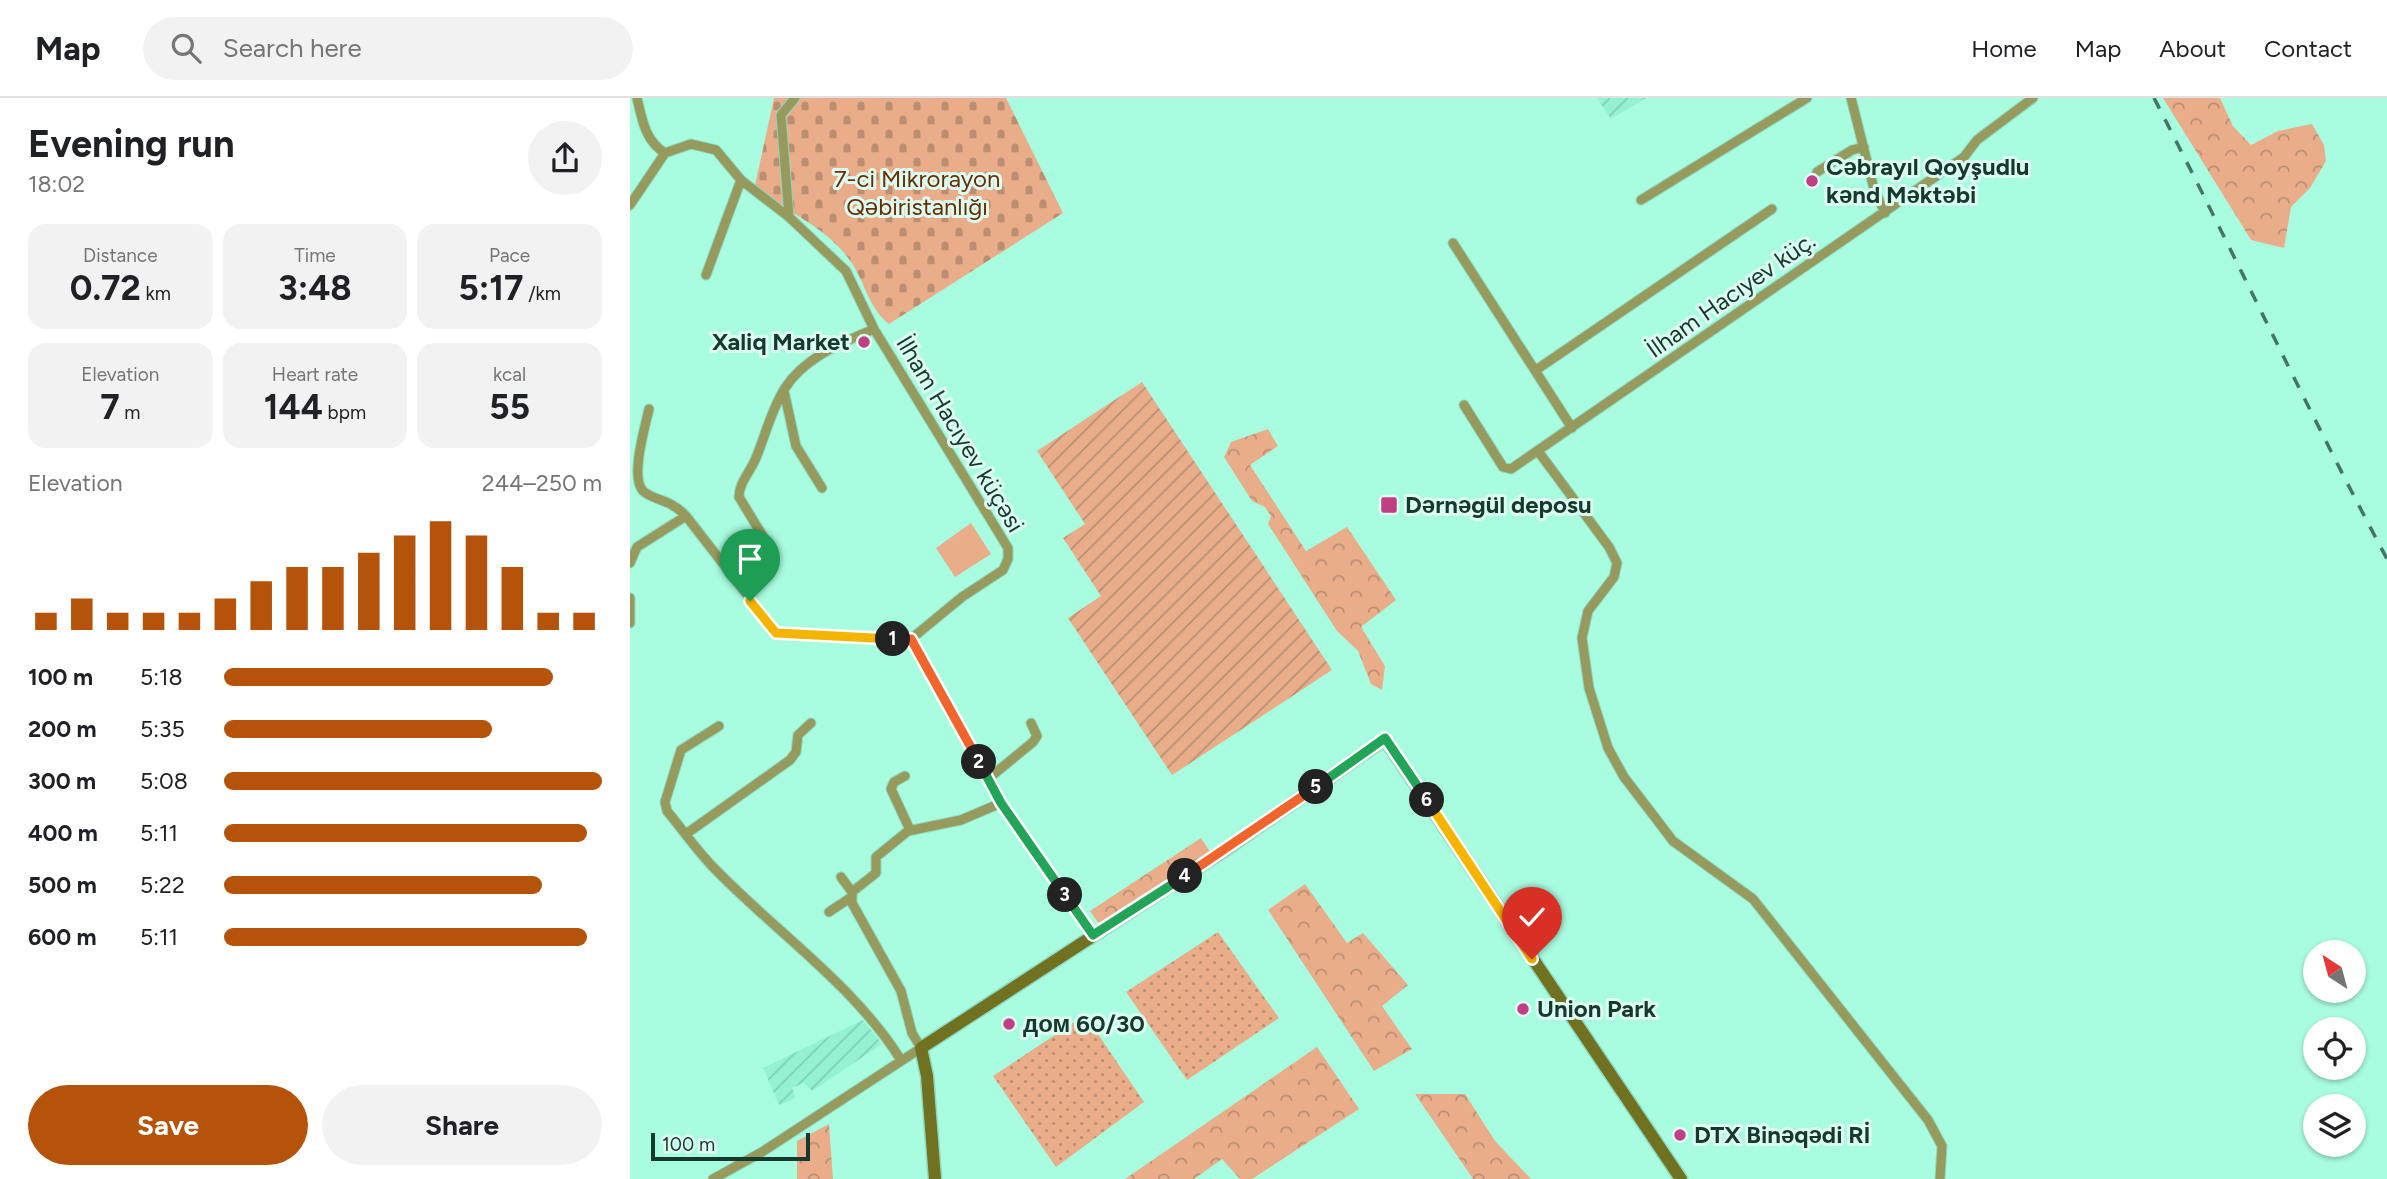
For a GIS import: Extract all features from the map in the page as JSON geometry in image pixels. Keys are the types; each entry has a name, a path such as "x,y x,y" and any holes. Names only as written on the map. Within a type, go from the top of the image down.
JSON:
{"street":[{"path":"630,205 665,153 656,148 645,132 637,98"},
{"path":"1641,200 1807,98"},
{"path":"1851,98 1874,189 1885,213"},
{"name":"İlham Hacıyev küç.","path":"1464,405 1503,467 1511,469 1964,157 1977,140 2033,98"},
{"path":"789,217 781,115 793,100"},
{"name":"İlham Hacıyev küçəsi","path":"665,153 691,144 716,150 741,180 789,217 846,271 874,329 1008,548 1008,559 1003,570 962,597 911,639"},
{"path":"1817,172 1853,150 1864,147"},
{"path":"706,275 741,180"},
{"path":"1535,370 1772,209"},
{"path":"1452,243 1572,428"},
{"name":"İlham Hacıyev küçəsi","path":"770,548 738,497 739,489 752,467 784,389 794,376 827,350 874,329"},
{"path":"784,389 796,446 822,488"},
{"path":"649,409 637,461 636,480 643,491 674,503 776,633 911,639 1001,803 1093,935"},
{"path":"1538,451 1609,547 1617,563 1614,577 1607,589 1588,611 1583,624 1583,638 1589,688 1608,748 1624,777 1673,841 1753,899 1928,1120 1942,1146 1940,1179"},
{"path":"630,563 637,547 685,516"},
{"path":"630,598 630,623"},
{"path":"686,834 790,760 796,752 798,735 811,723"},
{"path":"988,779 1033,742 1037,736 1031,723"},
{"path":"719,726 681,750 665,802 667,811 713,868 854,1000 882,1032 901,1060"},
{"path":"713,1179 762,1152 1225,850 1385,738 1681,1179"},
{"path":"905,776 894,782 891,789 911,830"},
{"path":"829,912 876,873 876,857 911,830 961,820 1001,803"},
{"path":"841,877 901,991 912,1033 921,1048 927,1076 934,1179"}],"shaded area":[{"path":"1597,98 1646,98 1611,119"},
{"path":"863,1020 882,1044 812,1091 804,1083 792,1088 796,1098 779,1105 763,1068"}],"green space":[{"name":"7-ci Mikrorayon Qəbiristanlığı","path":"774,98 1006,98 1063,213 889,324 872,304 853,265 833,241 808,222 754,190"},
{"path":"2163,98 2220,98 2233,126 2251,145 2278,131 2312,124 2324,145 2326,161 2310,188 2291,207 2284,248 2251,240"},
{"path":"1142,382 1332,670 1172,775 1068,618 1101,596 1063,538 1085,524 1037,451"},
{"path":"1268,429 1278,446 1250,465 1306,551 1347,527 1396,600 1361,627 1385,666 1382,690 1371,684 1358,651 1337,631 1268,524 1271,516 1265,507 1252,501 1224,457 1231,442"},
{"path":"971,523 991,554 955,577 936,548"},
{"path":"1201,838 1212,855 1102,928 1090,911"},
{"path":"1305,884 1347,943 1363,933 1408,985 1382,1006 1412,1049 1374,1071 1268,910"},
{"path":"1218,932 1279,1018 1187,1080 1126,992"},
{"path":"1085,1015 1144,1102 1056,1167 993,1076"},
{"path":"1317,1047 1359,1109 1252,1179 1240,1179 1222,1159 1194,1179 1125,1179"},
{"path":"1415,1094 1465,1094 1495,1141 1531,1179 1473,1179"},
{"path":"829,1124 833,1179 797,1179 797,1141"}],"railway":[{"path":"2154,98 2387,559"}],"place":[{"name":"Cəbrayıl Qoyşudlu kənd Məktəbi","path":"1812,181"},
{"name":"Xaliq Market","path":"864,342"},
{"name":"Dərnəgül deposu","path":"1389,505"},
{"name":"Union Park","path":"1523,1009"},
{"name":"дом 60/30","path":"1009,1024"},
{"name":"DTX Binəqədi Rİ","path":"1680,1135"}],"route":[{"path":"750,601 776,633 855,639 911,639 1001,803 1093,935 1225,850 1385,738 1532,959"}]}
